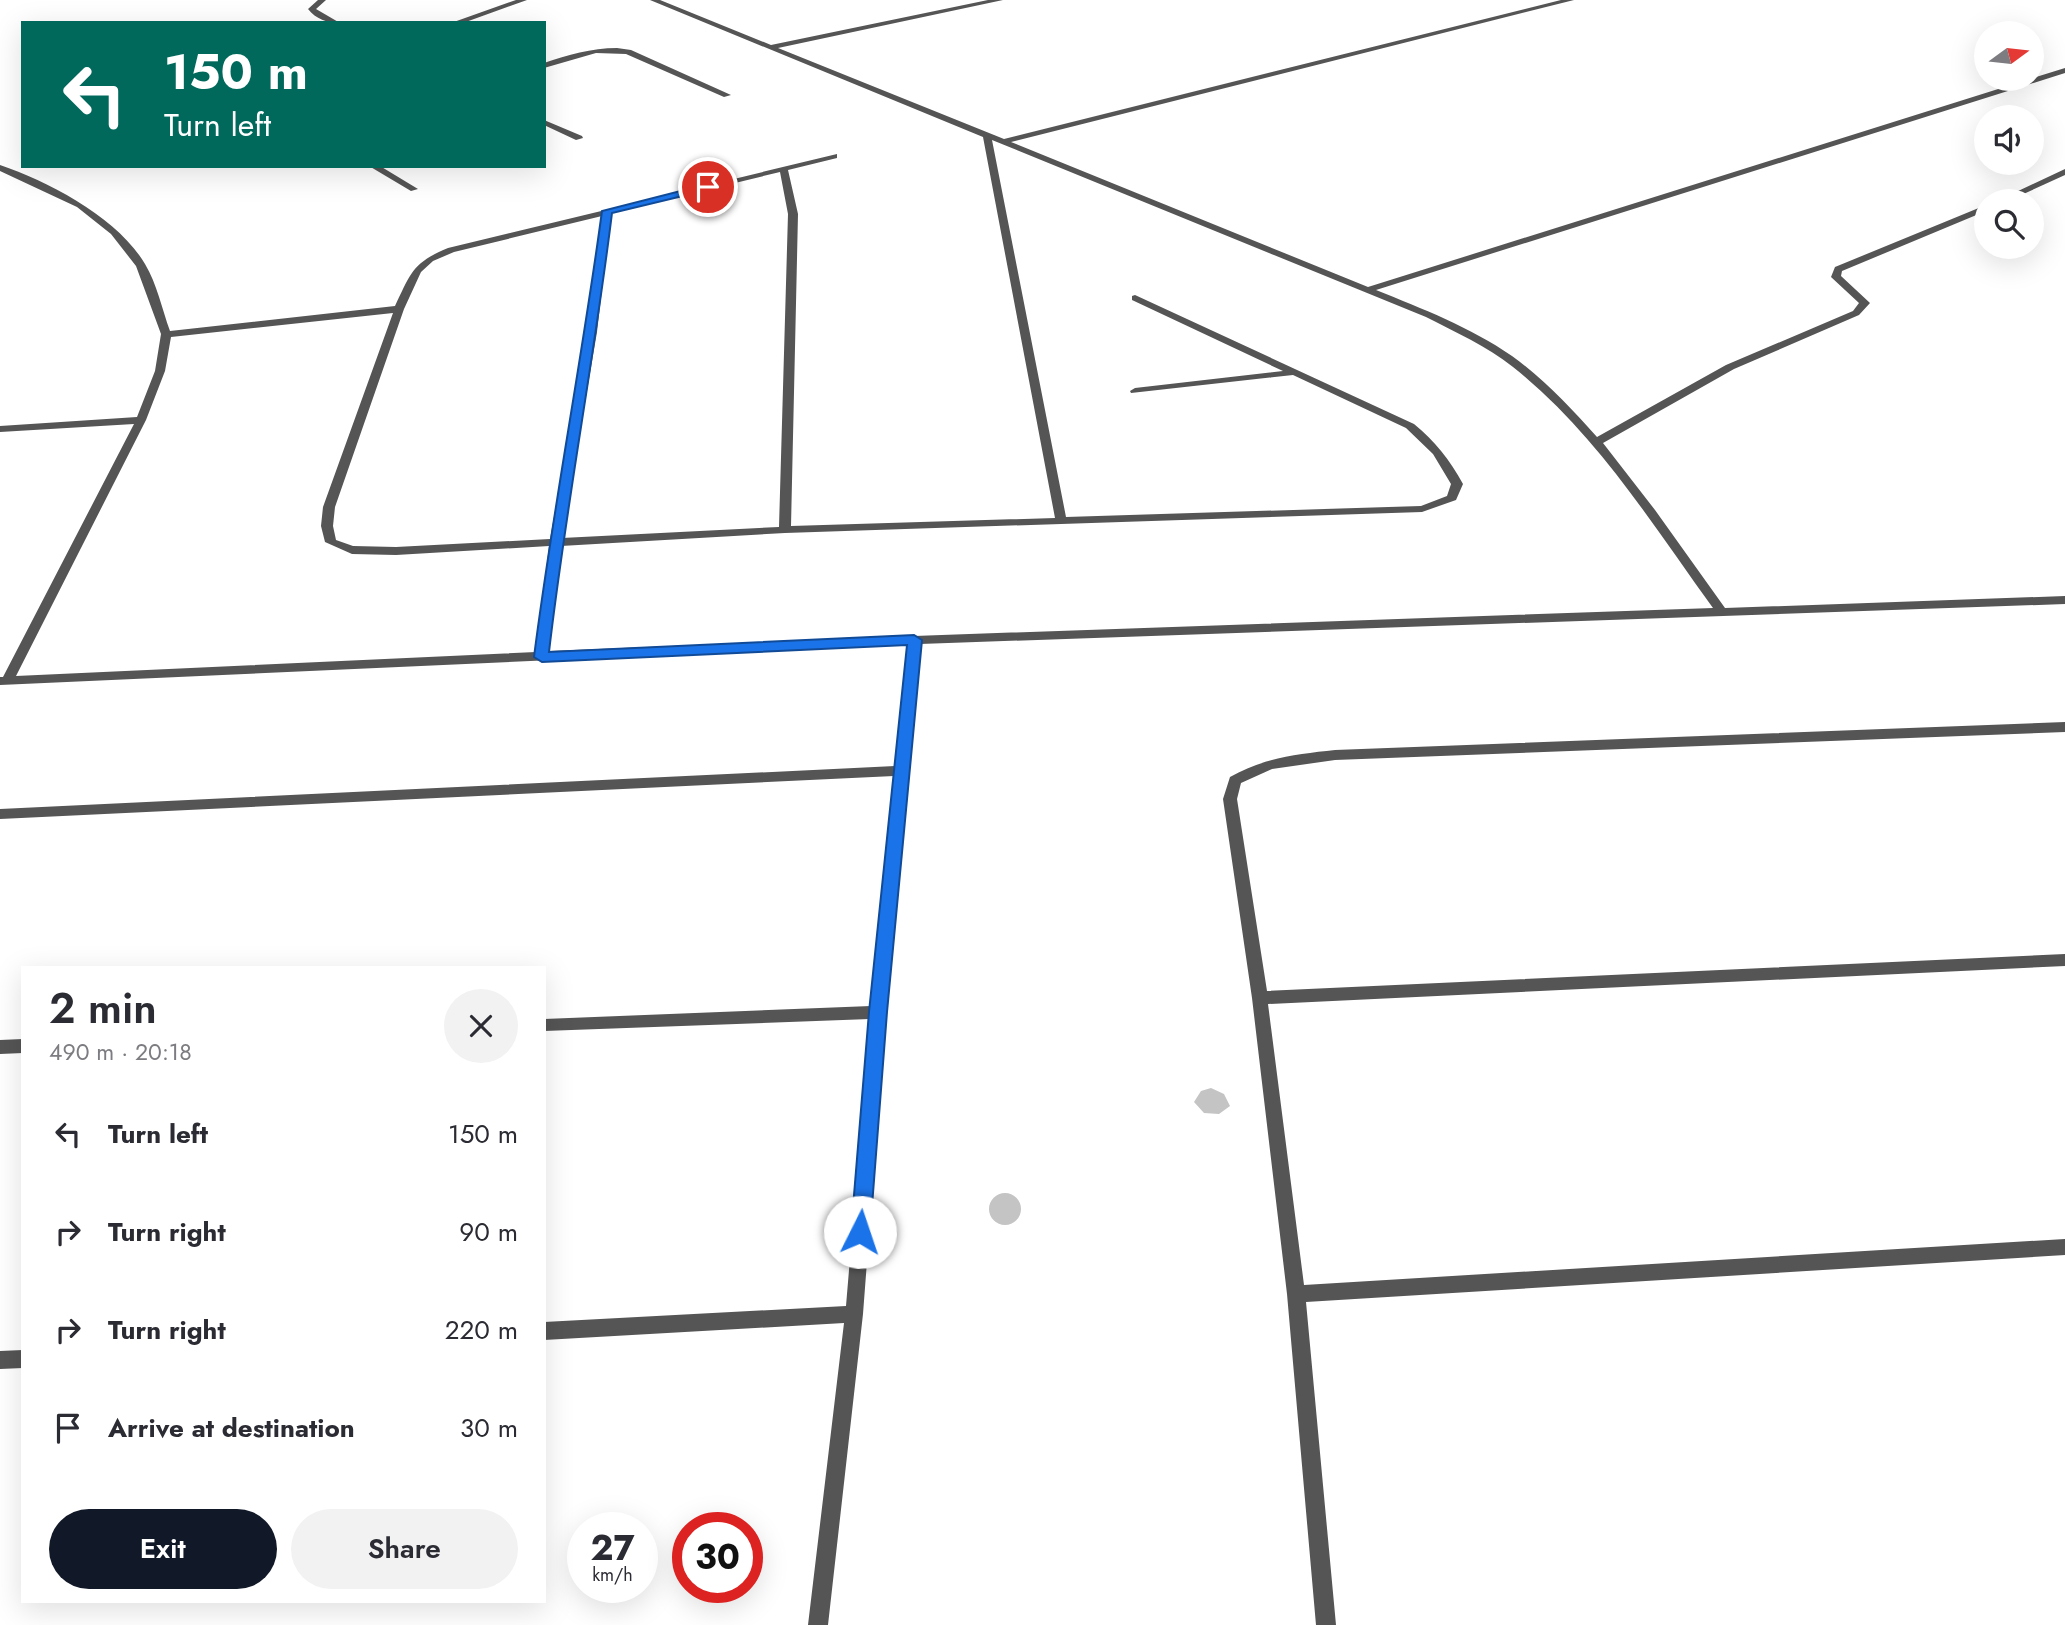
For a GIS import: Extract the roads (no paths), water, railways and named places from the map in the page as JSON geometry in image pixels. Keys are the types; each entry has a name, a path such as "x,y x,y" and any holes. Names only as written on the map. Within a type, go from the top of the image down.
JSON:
{"street":[{"path":"322,0 312,9 333,21"},
{"path":"461,21 523,0"},
{"path":"654,0 1367,290 1478,339 1515,363 1559,400 1597,442 1721,611"},
{"path":"770,47 999,0"},
{"path":"1002,142 1565,1"},
{"path":"546,65 583,53 613,49 628,52 727,95"},
{"path":"1367,290 2065,70"},
{"path":"546,123 579,138"},
{"path":"987,136 1061,521"},
{"path":"834,156 450,250 430,259 417,271 399,309 329,507 327,526 331,542 352,550 396,551 556,540 785,530 1422,509 1452,498 1457,484 1448,465 1432,443 1410,426 1135,299"},
{"path":"377,168 414,189"},
{"path":"3,681 141,420 160,371 166,334 141,265 114,232 80,205 4,169"},
{"path":"784,170 793,214 785,530"},
{"path":"2027,189 2065,172"},
{"path":"542,657 556,540 592,332 607,211"},
{"path":"1597,442 1730,367 1856,313 1865,303 1836,277 1838,269 1974,213"},
{"path":"166,334 399,309"},
{"path":"1135,390 1292,373"},
{"path":"0,429 141,420"},
{"path":"3,681 914,640 2065,600"},
{"path":"818,1625 854,1314 878,1012 914,640"},
{"path":"1326,1625 1296,1294 1260,998 1230,799 1235,780 1252,769 1278,762 1335,755 2065,727"},
{"path":"0,814 901,771"},
{"path":"1260,998 2065,960"},
{"path":"546,1025 878,1012"},
{"path":"0,1047 21,1046"},
{"path":"1296,1294 2065,1247"},
{"path":"546,1331 854,1314"},
{"path":"0,1360 21,1359"}]}
